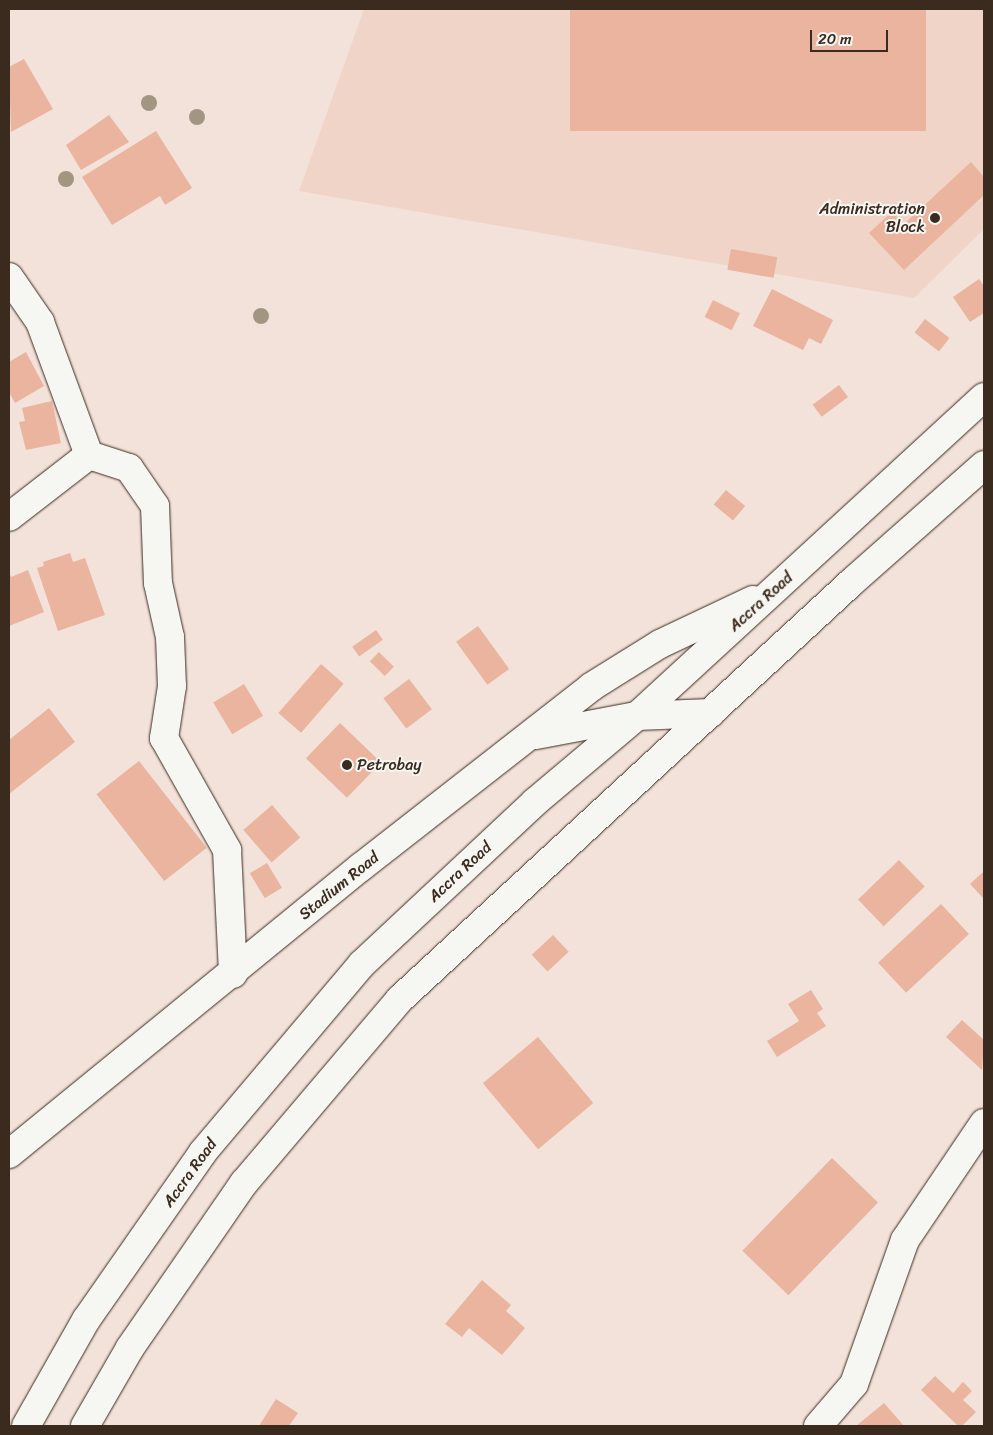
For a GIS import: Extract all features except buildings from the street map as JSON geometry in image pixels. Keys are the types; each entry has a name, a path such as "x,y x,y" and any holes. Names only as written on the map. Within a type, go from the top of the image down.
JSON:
{"main road":[{"path":"9,277 40,322 89,455"},
{"name":"Accra Road","path":"26,1426 86,1320 203,1152 362,964 535,802 637,716 984,397"},
{"path":"9,517 89,455"},
{"path":"89,455 129,468 155,506 158,584 170,637 172,686 164,738 227,850 226,891 233,974"},
{"path":"85,1426 130,1348 244,1183 400,999 852,581 984,465"},
{"path":"528,738 592,687 660,644 700,622 773,591"},
{"name":"Stadium Road","path":"9,1154 233,974 361,866 528,738 637,716 711,713"},
{"path":"818,1426 854,1384 905,1240 984,1123"}],"shaded area":[{"path":"364,9 984,9 984,229 914,298 299,191"}],"place":[{"name":"Administration Block","path":"935,218"},
{"name":"Petrobay","path":"347,765"}]}
